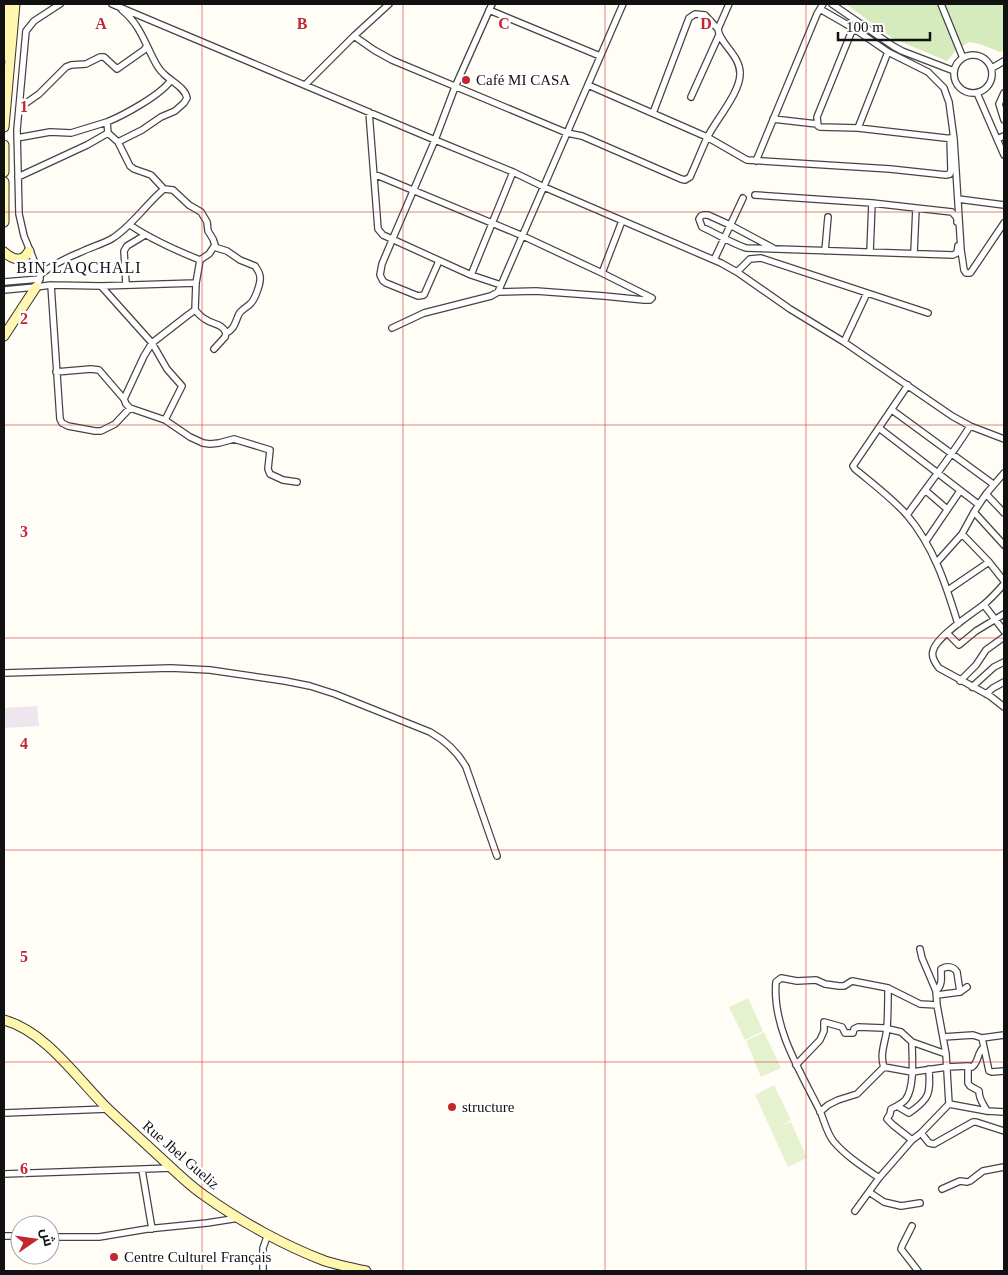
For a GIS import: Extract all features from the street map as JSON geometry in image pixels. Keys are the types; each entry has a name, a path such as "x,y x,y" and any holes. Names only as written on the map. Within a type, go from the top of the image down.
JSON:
{"street":[{"path":"4,56 9,4"},
{"path":"4,127 15,4"},
{"path":"39,280 21,227 19,214 18,108 26,31 34,21 60,4"},
{"path":"305,85 389,4"},
{"path":"498,292 623,4"},
{"path":"691,97 729,4"},
{"path":"832,4 898,48 954,71"},
{"path":"941,4 963,58"},
{"path":"114,5 134,21 158,67 163,74 185,92 187,98 175,111 118,142"},
{"path":"114,5 513,172 714,260 737,272 790,309 844,342 952,416 970,426 1004,438"},
{"path":"756,161 821,6 888,52 928,72 944,88 949,102 961,250 966,273 971,272 1004,223"},
{"path":"439,261 424,295 418,296 386,283 380,274 382,264 490,7 600,56"},
{"path":"354,36 392,60 567,133 582,136 683,180 690,178 707,137 728,104 740,77 739,66 732,52 705,14 695,14 689,18 653,112"},
{"path":"817,124 817,117 853,28"},
{"path":"18,108 39,94 66,67 86,64 104,57 117,69 147,46"},
{"path":"858,128 888,52"},
{"path":"971,55 980,56 987,60 992,68 993,75 991,82 984,90 977,93 969,93 958,87 954,79 954,71 956,65 963,58 971,55"},
{"path":"992,68 1004,61"},
{"path":"17,138 50,132 71,133 106,122 119,117 146,101 171,80"},
{"path":"588,85 707,137 747,160 950,174 952,138"},
{"path":"977,93 1004,155"},
{"path":"1004,93 999,106 1004,120"},
{"path":"369,112 378,229 382,234 439,261 472,276 501,285"},
{"path":"773,119 817,124 820,127 858,128 952,138"},
{"path":"106,122 108,133 118,142 130,166 151,175 164,189 173,190 190,206 201,212 207,222 214,247 209,254 200,260 196,282 195,310 207,321 219,324 226,333"},
{"path":"18,177 108,133"},
{"path":"997,139 1004,136"},
{"path":"4,145 4,172"},
{"path":"472,276 513,172"},
{"path":"374,174 523,236 651,296 652,299 644,300 536,291 498,292 491,296 424,313 392,328"},
{"path":"4,182 4,222"},
{"path":"4,336 39,280 49,268 113,238 130,225 164,189"},
{"path":"755,195 872,203 952,212 957,218 958,251 955,255 746,248 702,227 699,219 703,215 708,215 730,224 773,248"},
{"path":"714,260 743,198"},
{"path":"958,199 1004,205"},
{"path":"870,252 872,203"},
{"path":"914,253 916,208"},
{"path":"824,251 828,217"},
{"path":"602,273 622,221"},
{"path":"130,225 167,247 200,260"},
{"path":"126,284 124,251 127,246 145,235"},
{"path":"214,247 255,266 260,276 255,297 250,305 240,312 235,326 226,333 225,337 214,349"},
{"path":"4,252 8,257 17,259 25,257 30,251"},
{"path":"737,272 750,259 761,258 928,314"},
{"path":"4,290 39,280"},
{"path":"4,282 39,280 51,285 101,286 196,282"},
{"path":"51,285 56,372 60,419 62,423 101,431 115,424 130,408"},
{"path":"101,286 152,343 167,369 182,386 165,420"},
{"path":"844,342 867,293"},
{"path":"124,399 152,343 195,310"},
{"path":"56,372 99,370 130,408 165,420 190,437 203,443 220,443 234,439 270,450 268,469 270,474 282,480 297,482"},
{"path":"908,385 854,463 854,467 907,515 926,541 948,590 958,624"},
{"path":"892,410 993,484"},
{"path":"907,515 970,426"},
{"path":"879,428 978,504"},
{"path":"937,562 962,534 978,504 993,484 1003,477"},
{"path":"924,490 947,509"},
{"path":"926,541 960,491"},
{"path":"986,494 1004,513"},
{"path":"974,512 1004,545"},
{"path":"962,534 989,562 1004,583 984,605 958,624 936,644 932,657 939,668 986,694 1004,707"},
{"path":"948,590 989,562"},
{"path":"984,605 1004,631"},
{"path":"947,633 959,645 976,631 1004,614"},
{"path":"960,681 981,659 986,650 1004,637"},
{"path":"972,687 994,667 1004,662"},
{"path":"4,673 171,668 201,669 286,681 335,694 430,732 451,746 460,756 466,767 497,856"},
{"path":"986,694 1004,682"},
{"path":"855,1211 878,1178 912,1140 949,1104 946,1054 937,993 920,950"},
{"path":"937,993 940,986 941,969 950,966 957,972 960,992"},
{"path":"878,1178 832,1141 820,1112 796,1065 779,1021 775,993 776,982 781,978 797,981 816,980 825,984 844,986 852,980 888,988 920,1004 938,1005"},
{"path":"937,993 960,992 967,987"},
{"path":"884,1067 882,1061 887,1029 888,988"},
{"name":"Rue Jbel Gueliz","path":"4,1020 30,1032 54,1052 108,1109 204,1195 239,1218 297,1249 327,1261 366,1271"},
{"path":"796,1065 820,1040 824,1031 824,1022 842,1027 845,1033 853,1033 854,1029 858,1027 901,1032 912,1042 946,1054"},
{"path":"943,1036 973,1035 982,1038 1004,1035"},
{"path":"982,1038 989,1071 1004,1071"},
{"path":"912,1042 911,1084 906,1100 891,1109 887,1119 912,1140"},
{"path":"884,1067 912,1072 946,1067 972,1067 975,1066 980,1051 983,1048"},
{"path":"968,1066 968,1083 979,1091 979,1098 987,1112"},
{"path":"820,1112 838,1100 857,1094 884,1067"},
{"path":"897,1106 910,1113 927,1097 930,1089 929,1069"},
{"path":"949,1104 987,1112 1004,1112"},
{"path":"4,1112 108,1109"},
{"path":"920,1133 930,1143 934,1144 973,1122 1004,1132"},
{"path":"942,1189 960,1180 970,1181 983,1171 1004,1167"},
{"path":"4,1174 172,1168"},
{"path":"142,1170 152,1229"},
{"path":"869,1192 884,1202 901,1206 920,1203"},
{"path":"60,1237 99,1236 207,1224 239,1218"},
{"path":"912,1226 901,1249 918,1271"},
{"path":"263,1271 263,1248 268,1234"}],"shaded area":[{"path":"37,706 39,726 4,728 4,708"}],"green space":[{"path":"846,4 1004,4 1004,50 1000,52 969,42 956,50 947,61 892,38"},
{"path":"748,998 763,1031 745,1040 729,1007"},
{"path":"764,1032 781,1068 761,1077 746,1041"},
{"path":"774,1085 791,1120 782,1125 791,1122 807,1158 788,1167 755,1095"}],"place":[{"name":"Café MI CASA","path":"466,80"},
{"name":"structure","path":"452,1107"},
{"name":"Centre Culturel Français","path":"114,1257"}],"district":[{"name":"BIN LAQCHALI","path":"79,267"}]}
